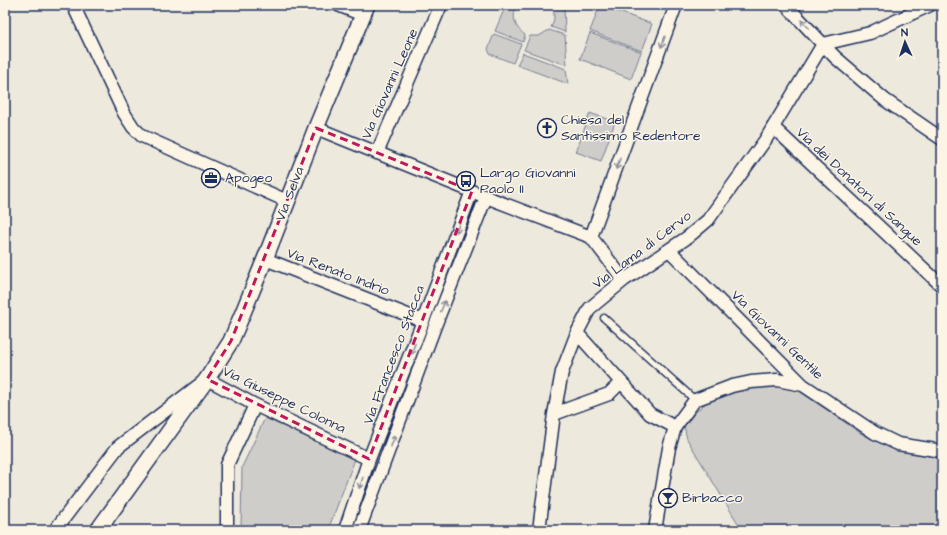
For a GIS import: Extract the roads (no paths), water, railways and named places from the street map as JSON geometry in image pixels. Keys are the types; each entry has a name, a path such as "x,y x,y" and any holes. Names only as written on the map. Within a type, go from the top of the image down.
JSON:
{"street":[{"path":"73,5 124,113 133,127 142,136 287,201"},
{"path":"338,5 365,10"},
{"name":"Via Giovanni Leone","path":"377,153 441,5"},
{"path":"591,237 676,5"},
{"path":"786,5 835,57 885,100 942,139"},
{"path":"823,44 870,33 930,5"},
{"name":"Via Selva","path":"98,530 206,379 231,340 365,10"},
{"name":"Via Lama di Cervo","path":"539,530 554,414 562,372 577,333 590,308 624,280 688,237 708,220 773,127 823,44"},
{"name":"Via dei Donatori di Sangue","path":"773,127 942,286"},
{"path":"316,128 486,197 591,237 624,280"},
{"name":"Via Francesco Stacca","path":"344,530 472,191"},
{"name":"Via Francesco Stacca","path":"359,530 385,464 435,326 486,197"},
{"name":"Via Giovanni Gentile","path":"669,250 803,385 874,433 898,444 942,451"},
{"name":"Via Renato Indrio","path":"265,259 423,321"},
{"path":"577,333 650,414 675,427"},
{"path":"55,530 118,447 206,379"},
{"name":"Via Giuseppe Colonna","path":"206,379 255,405 370,459"},
{"path":"655,530 669,448 675,427 695,400 732,386 751,382 777,380 803,385"},
{"path":"554,414 609,394 621,382"},
{"path":"228,530 227,465 255,405"}],"lane":[{"path":"604,318 695,400"}],"place":[{"name":"Chiesa del Santissimo Redentore","path":"547,128"},
{"name":"Apogeo","path":"211,178"},
{"name":"Largo Giovanni Paolo II","path":"466,181"},
{"name":"Birbacco","path":"668,498"}]}
